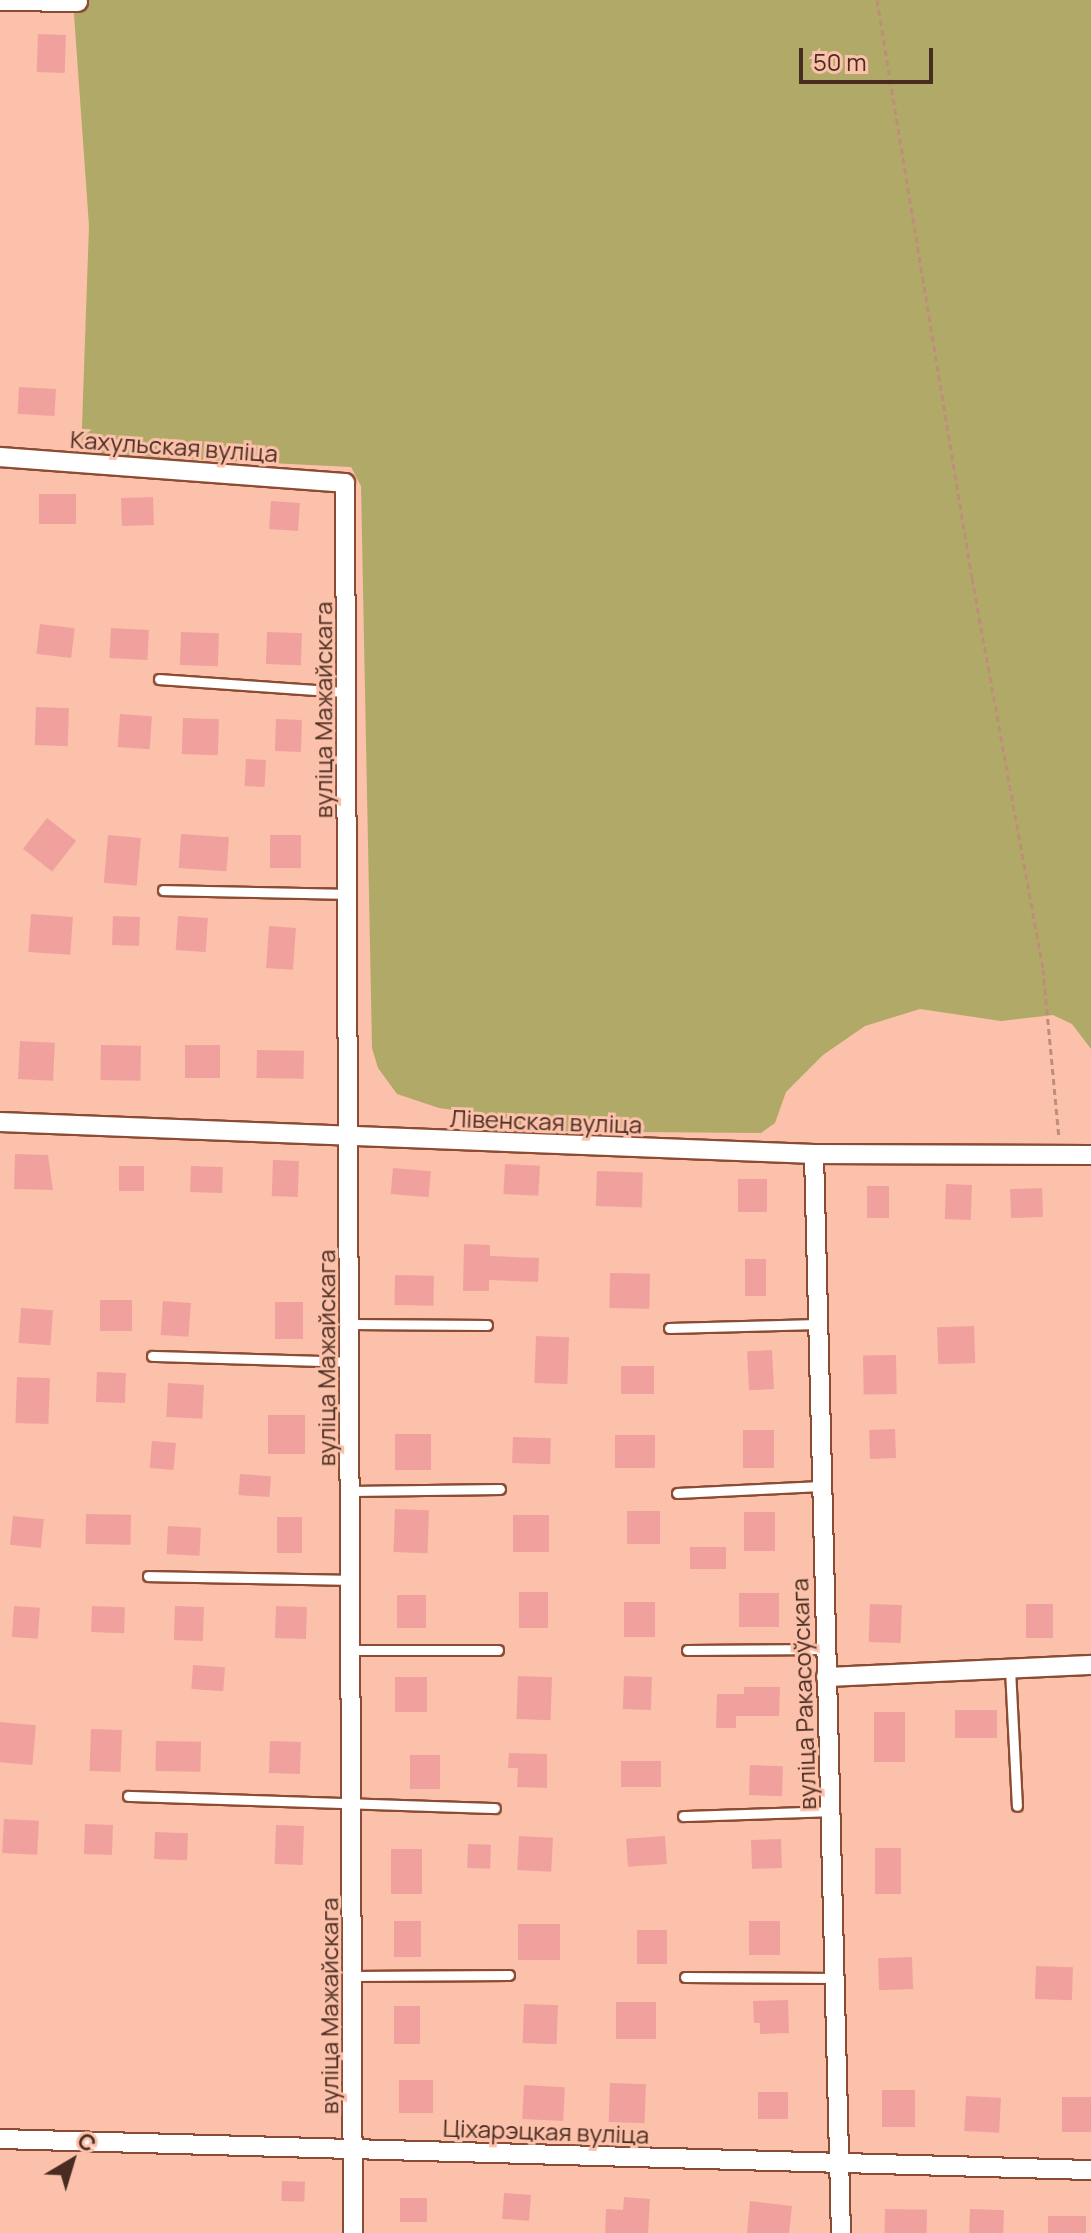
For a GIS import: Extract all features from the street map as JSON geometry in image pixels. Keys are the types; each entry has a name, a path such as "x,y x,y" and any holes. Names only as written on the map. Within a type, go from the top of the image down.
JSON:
{"street":[{"path":"0,1 78,2"},
{"name":"Кахульская вуліца","path":"0,457 345,483"},
{"name":"вуліца Мажайскага","path":"345,483 353,2233"},
{"name":"Лівенская вуліца","path":"0,1122 349,1139 814,1154 1091,1155"},
{"name":"вуліца Ракасоўскага","path":"814,1154 841,2233"},
{"path":"826,1677 1091,1665"},
{"name":"Ціхарэцкая вуліца","path":"0,2139 1091,2170"}],"lane":[{"path":"159,679 347,692"},
{"path":"163,890 348,894"},
{"path":"350,1324 487,1325"},
{"path":"669,1328 818,1324"},
{"path":"152,1356 350,1362"},
{"path":"677,1493 821,1486"},
{"path":"351,1491 500,1489"},
{"path":"148,1576 351,1580"},
{"path":"687,1650 826,1649"},
{"path":"351,1650 498,1650"},
{"path":"1010,1669 1017,1806"},
{"path":"128,1796 351,1806 495,1808"},
{"path":"683,1816 830,1811"},
{"path":"353,1976 509,1975"},
{"path":"685,1977 834,1978"}],"path":[{"path":"877,0 972,578 1043,969 1061,1154"}],"shaded area":[{"path":"73,0 1091,0 1091,1049 1072,1024 1053,1015 1001,1021 920,1009 865,1026 823,1055 786,1092 775,1123 761,1133 513,1131 488,1115 439,1108 397,1094 378,1068 372,1048 361,486 351,467 81,454 89,226"}],"building":[{"path":"38,34 66,35 65,73 37,72"},
{"path":"19,387 56,389 55,416 18,414"},
{"path":"39,494 76,494 76,524 39,524"},
{"path":"153,497 154,525 122,526 121,498"},
{"path":"271,501 300,503 298,531 269,529"},
{"path":"40,624 75,628 71,658 36,654"},
{"path":"111,628 149,630 147,660 109,658"},
{"path":"181,632 219,633 218,666 180,665"},
{"path":"267,632 302,633 301,665 266,664"},
{"path":"36,707 69,708 68,746 35,745"},
{"path":"120,714 152,716 150,749 118,747"},
{"path":"183,718 219,719 218,755 182,754"},
{"path":"276,719 302,720 301,752 275,751"},
{"path":"246,759 266,760 265,787 245,786"},
{"path":"47,818 76,841 52,872 23,849"},
{"path":"181,834 229,837 227,871 179,868"},
{"path":"108,835 141,838 137,886 104,883"},
{"path":"270,835 301,835 301,868 270,868"},
{"path":"31,914 73,917 70,955 28,952"},
{"path":"113,916 140,917 139,946 112,945"},
{"path":"178,916 208,918 206,952 176,950"},
{"path":"269,926 296,928 293,970 266,968"},
{"path":"20,1041 55,1043 53,1081 18,1079"},
{"path":"101,1045 141,1046 140,1081 100,1080"},
{"path":"185,1045 220,1045 220,1078 185,1078"},
{"path":"257,1050 304,1051 304,1079 257,1078"},
{"path":"15,1154 48,1155 53,1190 14,1189"},
{"path":"273,1160 299,1161 298,1197 272,1196"},
{"path":"505,1164 540,1166 538,1196 503,1194"},
{"path":"119,1166 144,1166 144,1191 119,1191"},
{"path":"191,1166 223,1167 222,1193 190,1192"},
{"path":"393,1168 431,1171 429,1197 391,1194"},
{"path":"597,1171 643,1173 642,1208 596,1206"},
{"path":"738,1179 767,1179 767,1212 738,1212"},
{"path":"946,1184 972,1185 971,1220 945,1219"},
{"path":"867,1186 889,1186 889,1218 867,1218"},
{"path":"1042,1188 1043,1217 1011,1218 1010,1189"},
{"path":"464,1244 490,1245 490,1256 539,1258 538,1282 489,1280 489,1291 463,1291"},
{"path":"745,1259 766,1259 766,1296 745,1296"},
{"path":"610,1273 650,1274 649,1309 609,1308"},
{"path":"395,1275 434,1276 433,1306 394,1305"},
{"path":"100,1300 132,1300 132,1331 100,1331"},
{"path":"163,1301 191,1303 189,1337 161,1335"},
{"path":"275,1302 303,1302 303,1339 275,1339"},
{"path":"21,1308 53,1310 50,1345 19,1343"},
{"path":"974,1326 975,1363 938,1364 937,1327"},
{"path":"536,1336 569,1337 567,1384 534,1383"},
{"path":"772,1350 774,1389 749,1390 747,1351"},
{"path":"896,1355 897,1394 864,1395 863,1356"},
{"path":"621,1366 654,1366 654,1394 621,1394"},
{"path":"97,1372 126,1373 125,1403 96,1402"},
{"path":"17,1377 50,1378 48,1424 15,1423"},
{"path":"168,1383 204,1385 202,1419 166,1417"},
{"path":"268,1415 305,1415 305,1454 268,1454"},
{"path":"895,1429 896,1458 870,1459 869,1430"},
{"path":"743,1430 774,1430 774,1468 743,1468"},
{"path":"395,1434 431,1434 431,1470 395,1470"},
{"path":"615,1435 655,1435 655,1468 615,1468"},
{"path":"513,1437 551,1438 550,1464 512,1463"},
{"path":"152,1441 176,1443 174,1470 150,1468"},
{"path":"240,1474 271,1476 269,1497 239,1495"},
{"path":"395,1509 429,1510 427,1553 393,1552"},
{"path":"627,1511 660,1511 660,1544 627,1544"},
{"path":"744,1512 775,1512 775,1551 744,1551"},
{"path":"86,1514 131,1515 130,1545 85,1544"},
{"path":"513,1515 549,1515 549,1552 513,1552"},
{"path":"13,1516 44,1519 41,1548 10,1545"},
{"path":"277,1517 302,1517 302,1553 277,1553"},
{"path":"168,1526 201,1528 199,1556 167,1554"},
{"path":"690,1547 726,1547 726,1569 690,1569"},
{"path":"519,1592 548,1592 548,1628 519,1628"},
{"path":"739,1593 779,1593 779,1627 739,1627"},
{"path":"397,1595 426,1595 426,1628 397,1628"},
{"path":"624,1602 655,1602 655,1637 624,1637"},
{"path":"870,1604 902,1605 901,1643 869,1642"},
{"path":"1026,1604 1053,1604 1053,1638 1026,1638"},
{"path":"14,1606 40,1608 38,1639 12,1637"},
{"path":"92,1606 125,1607 124,1633 91,1632"},
{"path":"175,1606 204,1607 203,1641 174,1640"},
{"path":"276,1606 307,1607 306,1639 275,1638"},
{"path":"193,1665 225,1667 223,1691 191,1689"},
{"path":"518,1676 552,1677 550,1720 516,1719"},
{"path":"624,1676 652,1677 651,1710 623,1709"},
{"path":"395,1677 427,1677 427,1712 395,1712"},
{"path":"744,1687 780,1687 779,1716 736,1716 736,1728 716,1728 717,1694 744,1694"},
{"path":"955,1710 997,1710 997,1738 955,1738"},
{"path":"874,1712 905,1712 905,1762 874,1762"},
{"path":"0,1722 36,1725 32,1765 0,1762"},
{"path":"91,1729 122,1730 121,1772 90,1771"},
{"path":"156,1741 201,1742 200,1772 155,1771"},
{"path":"270,1741 301,1742 300,1774 269,1773"},
{"path":"509,1753 547,1754 547,1788 517,1787 518,1768 508,1768"},
{"path":"410,1755 440,1755 440,1789 410,1789"},
{"path":"621,1761 661,1761 661,1787 621,1787"},
{"path":"750,1765 783,1766 782,1796 749,1795"},
{"path":"4,1819 39,1821 37,1855 2,1853"},
{"path":"85,1824 113,1825 112,1855 84,1854"},
{"path":"276,1825 304,1826 303,1865 275,1864"},
{"path":"155,1832 188,1833 187,1860 154,1859"},
{"path":"519,1836 553,1838 551,1872 517,1870"},
{"path":"665,1836 667,1864 628,1867 626,1839"},
{"path":"781,1839 782,1868 752,1869 751,1840"},
{"path":"468,1844 491,1845 490,1869 467,1868"},
{"path":"875,1848 901,1848 901,1894 875,1894"},
{"path":"391,1849 422,1849 422,1894 391,1894"},
{"path":"394,1921 421,1921 421,1957 394,1957"},
{"path":"749,1921 780,1921 780,1955 749,1955"},
{"path":"518,1924 560,1924 560,1960 518,1960"},
{"path":"637,1930 667,1930 667,1964 637,1964"},
{"path":"912,1957 913,1989 879,1990 878,1958"},
{"path":"1036,1966 1073,1967 1072,2000 1035,1999"},
{"path":"788,2000 789,2033 760,2034 760,2023 754,2023 753,2001"},
{"path":"616,2002 656,2002 656,2039 616,2039"},
{"path":"524,2004 558,2005 557,2044 523,2043"},
{"path":"394,2006 420,2006 420,2044 394,2044"},
{"path":"399,2080 433,2080 433,2113 399,2113"},
{"path":"610,2083 646,2084 645,2123 609,2122"},
{"path":"524,2085 565,2087 563,2121 522,2119"},
{"path":"882,2090 915,2090 915,2127 882,2127"},
{"path":"758,2092 788,2092 788,2119 758,2119"},
{"path":"966,2096 1001,2098 999,2133 964,2131"},
{"path":"1062,2097 1091,2097 1091,2132 1062,2132"},
{"path":"282,2181 305,2182 304,2202 281,2201"},
{"path":"504,2193 531,2195 529,2221 502,2219"},
{"path":"624,2197 650,2199 648,2233 605,2233 606,2209 623,2210"},
{"path":"400,2198 427,2198 427,2222 400,2222"},
{"path":"750,2201 792,2206 789,2233 747,2233"},
{"path":"885,2209 927,2210 927,2233 885,2233"},
{"path":"970,2209 1004,2210 1003,2233 969,2233"},
{"path":"1048,2216 1086,2216 1086,2233 1048,2233"}]}
